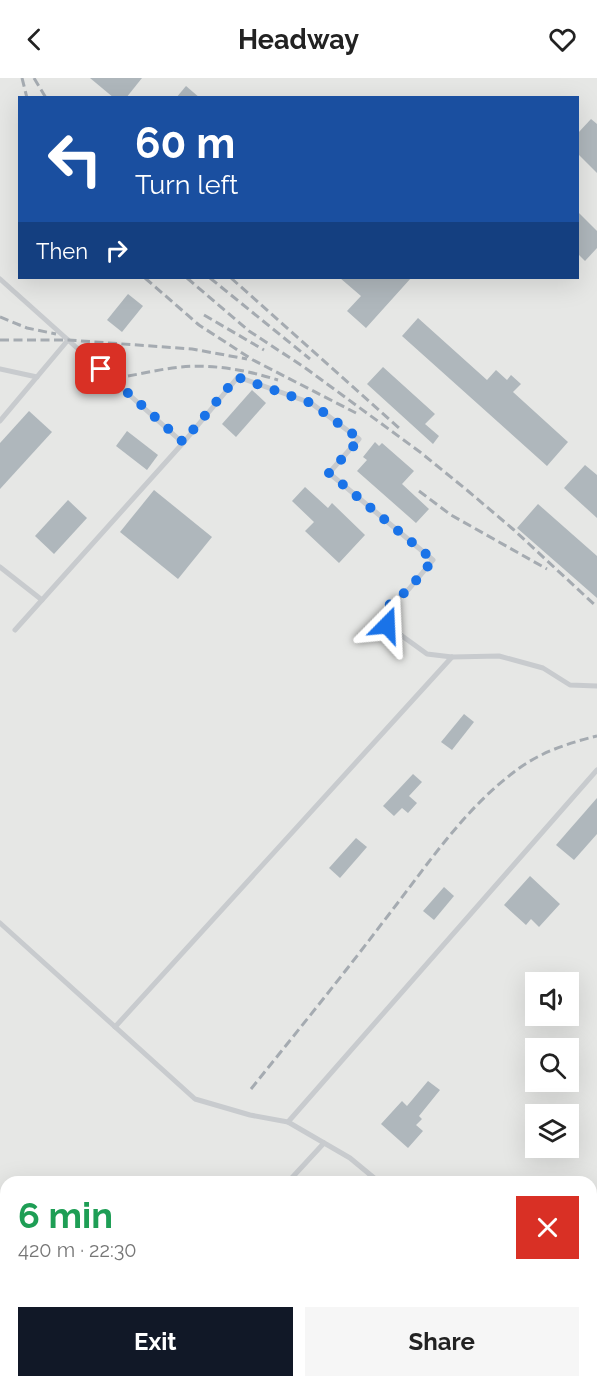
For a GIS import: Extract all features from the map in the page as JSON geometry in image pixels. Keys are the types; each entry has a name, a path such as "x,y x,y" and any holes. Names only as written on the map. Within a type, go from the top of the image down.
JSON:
{"lane":[{"path":"0,279 183,442"},
{"path":"0,421 68,340"},
{"path":"0,369 37,377"},
{"path":"15,630 183,442 237,377 311,403 354,435 359,440 329,473 433,560 409,589 388,606 387,625 428,654 452,657 499,657 543,668 570,684 597,686"},
{"path":"0,567 42,600"},
{"path":"115,1027 452,657"},
{"path":"288,1122 597,770"},
{"path":"0,923 195,1099 288,1122 350,1158 372,1176"},
{"path":"294,1176 324,1143"}],"shaded area":[{"path":"0,78 597,78 597,1176 0,1176"}],"building":[{"path":"90,78 142,78 128,96 112,96"},
{"path":"186,86 198,96 178,96"},
{"path":"591,119 597,124 597,173 579,155 579,132"},
{"path":"579,213 597,231 597,248 585,261 579,255"},
{"path":"341,279 410,279 366,328 347,311 361,296"},
{"path":"128,294 143,306 122,332 107,320"},
{"path":"418,318 487,380 496,370 507,380 511,375 521,384 513,392 568,442 547,466 402,336"},
{"path":"383,367 435,414 425,424 439,436 433,444 367,384"},
{"path":"252,390 266,403 236,437 222,424"},
{"path":"29,411 52,432 0,489 0,443"},
{"path":"127,431 158,455 147,470 116,446"},
{"path":"375,442 379,446 382,443 414,471 402,484 429,509 416,523 357,471 367,460 363,457"},
{"path":"585,465 597,475 597,518 564,488"},
{"path":"305,487 328,508 332,503 365,535 339,563 305,531 314,522 292,501"},
{"path":"154,490 212,537 178,579 120,532"},
{"path":"68,500 87,518 54,554 35,536"},
{"path":"538,504 597,556 597,598 517,528"},
{"path":"464,714 474,722 452,750 441,742"},
{"path":"413,774 422,782 409,796 417,803 408,813 402,808 394,816 383,806"},
{"path":"597,798 597,834 574,860 556,845"},
{"path":"356,838 367,847 340,878 329,868"},
{"path":"530,876 560,904 539,927 531,919 526,925 504,905"},
{"path":"444,887 454,896 434,920 423,911"},
{"path":"428,1081 440,1090 419,1116 422,1119 416,1125 423,1131 408,1148 381,1124 402,1101 407,1106"}],"railway":[{"path":"22,78 26,96"},
{"path":"34,78 45,96"},
{"path":"146,279 199,325 253,360 356,413"},
{"path":"188,279 249,331 304,367 420,452 514,530 597,607"},
{"path":"211,279 310,359"},
{"path":"232,279 399,428"},
{"path":"204,315 264,350"},
{"path":"0,317 27,328 56,334"},
{"path":"0,340 68,340 192,349 247,359"},
{"path":"128,376 180,367 205,366 254,373 278,380"},
{"path":"419,491 451,515 547,569"},
{"path":"251,1089 444,842 477,805 514,772 533,759 564,745 597,736"}],"route":[{"path":"101,369 183,442 237,377 311,403 354,435 359,440 329,473 433,560 409,589 388,606 387,625"}]}
